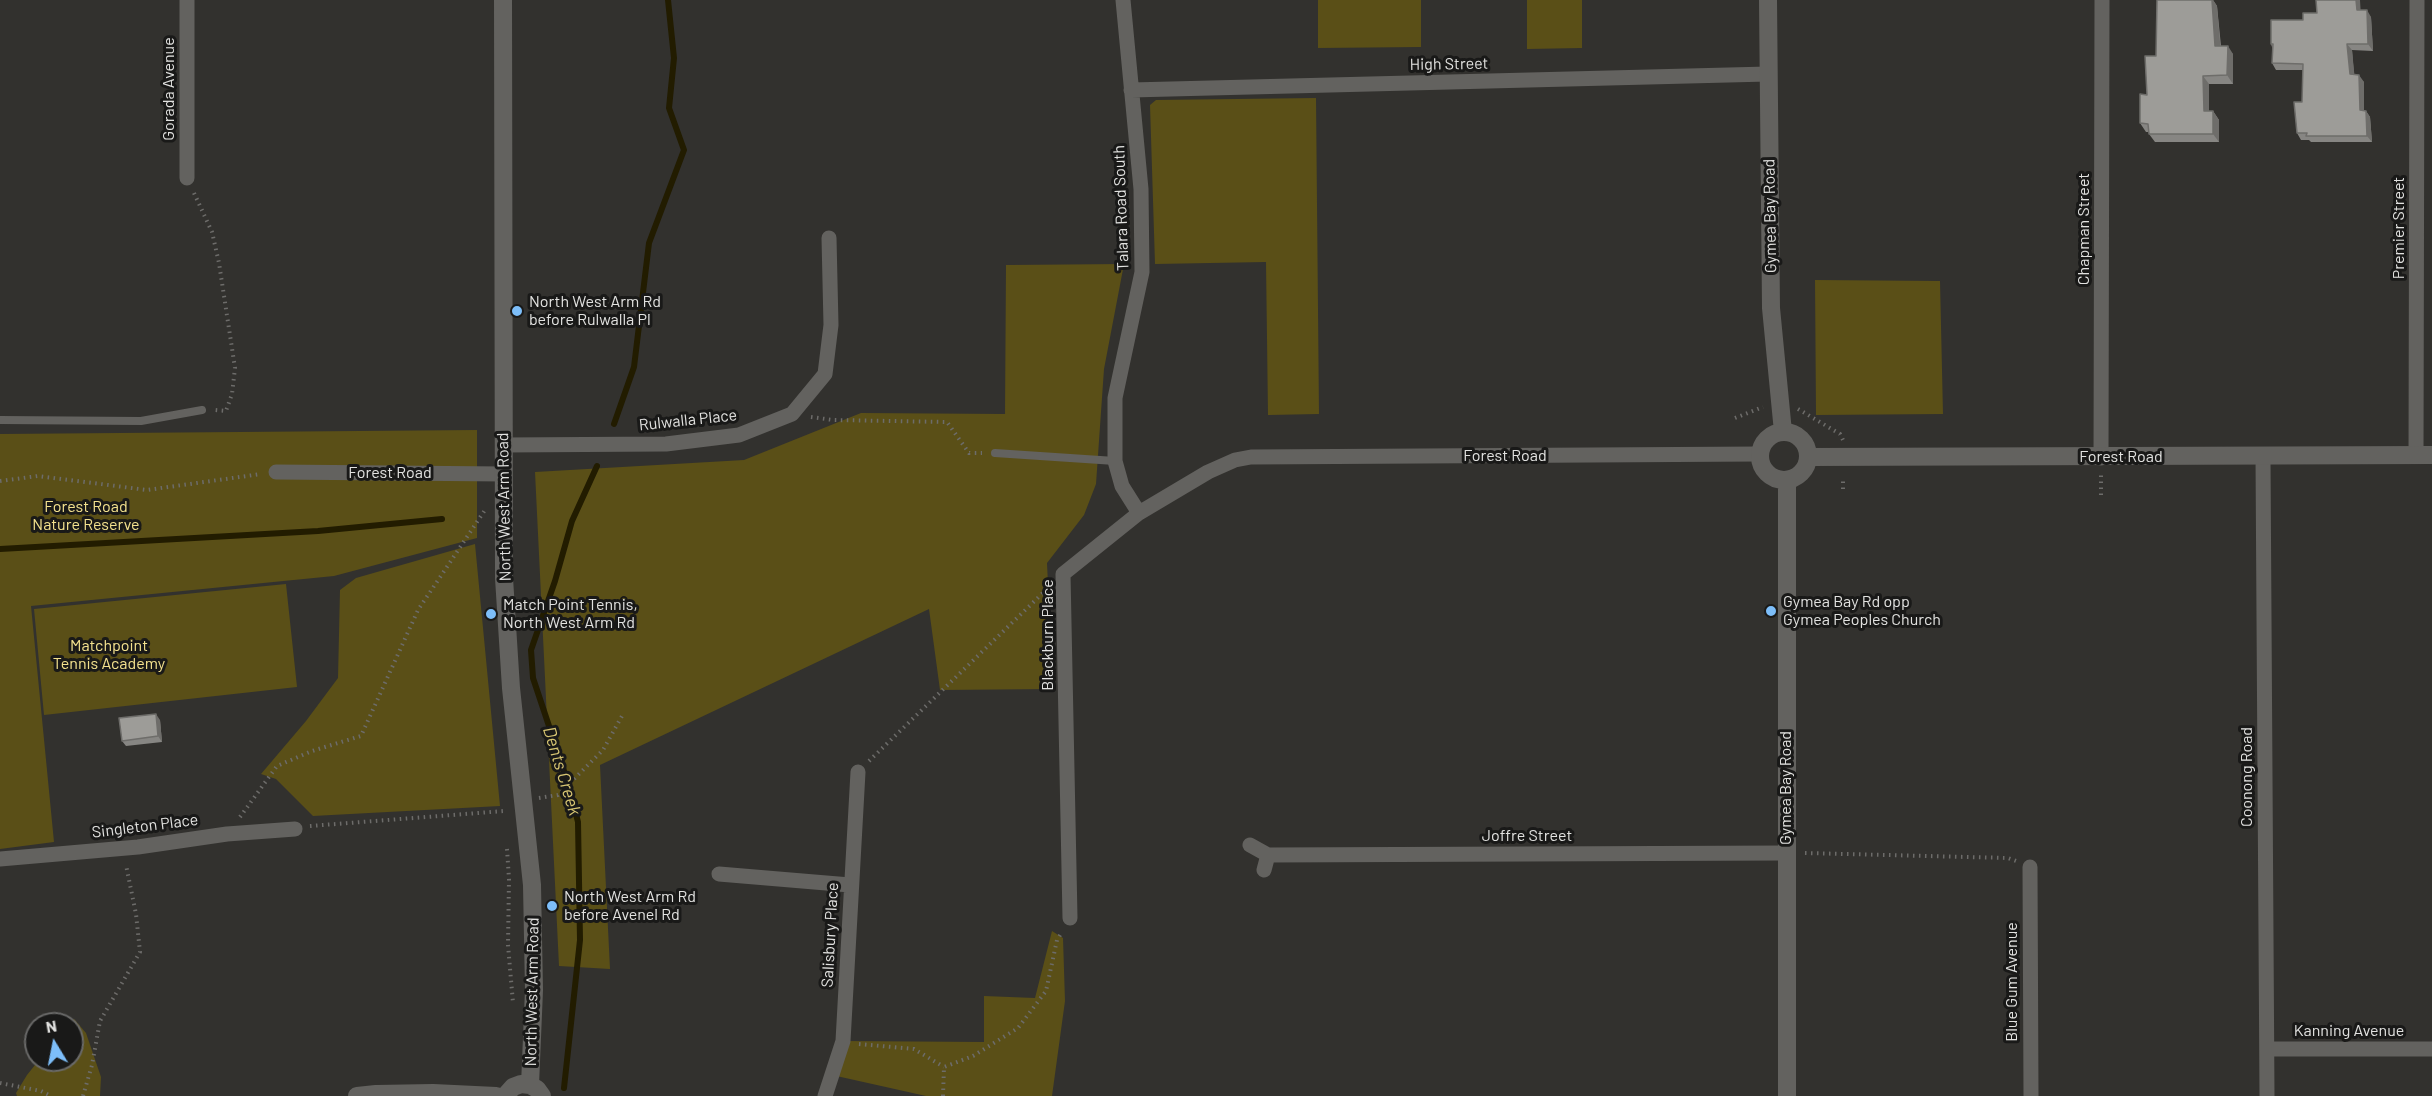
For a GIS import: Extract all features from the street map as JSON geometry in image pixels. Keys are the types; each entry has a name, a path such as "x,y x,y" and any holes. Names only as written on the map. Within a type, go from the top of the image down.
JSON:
{"street":[{"name":"Gorada Avenue","path":"187,0 187,178"},
{"name":"North West Arm Road","path":"503,0 503,445 507,634 532,885 536,1091"},
{"name":"Talara Road South","path":"1123,0 1141,189 1142,272 1115,398 1114,461 1122,486 1139,513"},
{"name":"Gymea Bay Road","path":"1768,0 1771,308 1783,432"},
{"name":"Chapman Street","path":"2101,458 2102,0"},
{"name":"Premier Street","path":"2417,0 2424,455"},
{"name":"High Street","path":"1131,90 1768,74"},
{"name":"Rulwalla Place","path":"503,445 666,444 739,435 792,414 825,374 831,325 829,238"},
{"path":"1791,432 1804,441 1809,457 1808,464 1800,475 1787,481 1771,477 1764,471 1760,454 1765,441 1776,433 1791,432"},
{"name":"Forest Road","path":"1251,457 1760,454"},
{"name":"Forest Road","path":"1809,457 2101,458 2424,455"},
{"name":"Blackburn Place","path":"1070,918 1063,574 1139,513 1208,472 1235,460 1251,457"},
{"name":"Coonong Road","path":"2263,457 2267,1096"},
{"name":"Forest Road","path":"276,472 504,474"},
{"name":"Gymea Bay Road","path":"1787,481 1787,1096"},
{"name":"Salisbury Place","path":"825,1096 842,1043 858,772"},
{"name":"Singleton Place","path":"0,859 123,848 227,834 295,829"},
{"name":"Joffre Street","path":"1250,845 1266,862 1786,853"},
{"name":"Blue Gum Avenue","path":"2030,867 2031,1096"},
{"path":"719,874 850,885"},
{"name":"Kanning Avenue","path":"2267,1049 2432,1049"},
{"path":"505,1096 513,1087 521,1084 536,1091"},
{"path":"357,1096 433,1093 496,1096"}],"lane":[{"path":"0,420 141,421 202,410"},
{"path":"995,453 1114,461"}],"path":[{"path":"187,178 212,232 235,368 232,394 225,411 202,410"},
{"path":"792,414 833,420 947,422 969,453 995,453"},
{"path":"1812,415 1840,434 1843,440"},
{"path":"0,481 38,476 147,490 276,472"},
{"path":"1843,478 1843,489"},
{"path":"227,834 277,766 312,751 361,736 418,610 485,510"},
{"path":"858,772 1063,574"},
{"path":"558,795 603,750 622,716"},
{"path":"320,824 504,811"},
{"path":"83,1096 92,1065 100,1021 140,952 136,914 123,848"},
{"path":"1786,853 2008,858 2030,867"},
{"path":"944,1067 973,1056 1018,1028 1046,991 1057,940 1070,918"},
{"path":"842,1043 914,1049 944,1067"},
{"path":"943,1096 944,1067"},
{"path":"0,1083 41,1091 51,1096"}],"green space":[{"path":"1318,0 1421,0 1421,47 1318,48"},
{"path":"1527,0 1582,0 1582,48 1527,49"},
{"path":"1316,98 1319,414 1268,415 1266,262 1155,264 1150,105 1156,100"},
{"path":"1124,264 1104,369 1096,484 1084,515 1047,563 1053,689 940,690 929,609 600,765 610,969 559,966 535,472 744,460 861,413 1005,414 1006,265"},
{"path":"1815,280 1940,281 1943,414 1816,415"},
{"name":"Forest Road Nature Reserve","path":"477,430 477,538 334,576 31,606 54,842 0,849 0,434"},
{"path":"475,544 500,806 313,816 276,779 261,774 306,721 338,678 340,590 356,578"},
{"name":"Matchpoint Tennis Academy","path":"286,584 297,687 44,715 34,609"},
{"path":"1052,931 1063,938 1065,1001 1052,1096 926,1096 832,1075 843,1041 984,1042 984,996 1035,998"},
{"path":"84,1031 101,1077 100,1096 17,1096 16,1093 29,1072 84,1072"}],"building":[{"path":"2157,0 2212,0 2215,46 2228,46 2227,75 2203,76 2204,111 2213,111 2213,134 2149,134 2148,124 2140,123 2140,94 2147,95 2145,56 2156,56"},
{"path":"2316,0 2356,0 2357,10 2367,10 2368,44 2347,44 2350,74 2359,75 2360,110 2366,111 2367,136 2306,136 2307,133 2297,133 2294,102 2302,102 2303,64 2272,63 2271,20 2303,20 2303,13 2317,13"},
{"path":"156,714 158,736 122,741 119,718"}],"waterway":[{"name":"Dents Creek","path":"614,424 634,367 649,243 684,150 669,108 674,58 668,0"},
{"name":"Dents Creek","path":"564,1088 580,940 578,822 568,783 533,678 531,650 555,581 572,521 597,466"},
{"path":"0,549 318,531 442,519"}],"place":[{"name":"North West Arm Rd before Rulwalla Pl","path":"517,311"},
{"name":"Gymea Bay Rd opp Gymea Peoples Church","path":"1771,611"},
{"name":"Match Point Tennis, North West Arm Rd","path":"491,614"},
{"name":"North West Arm Rd before Avenel Rd","path":"552,906"}]}
